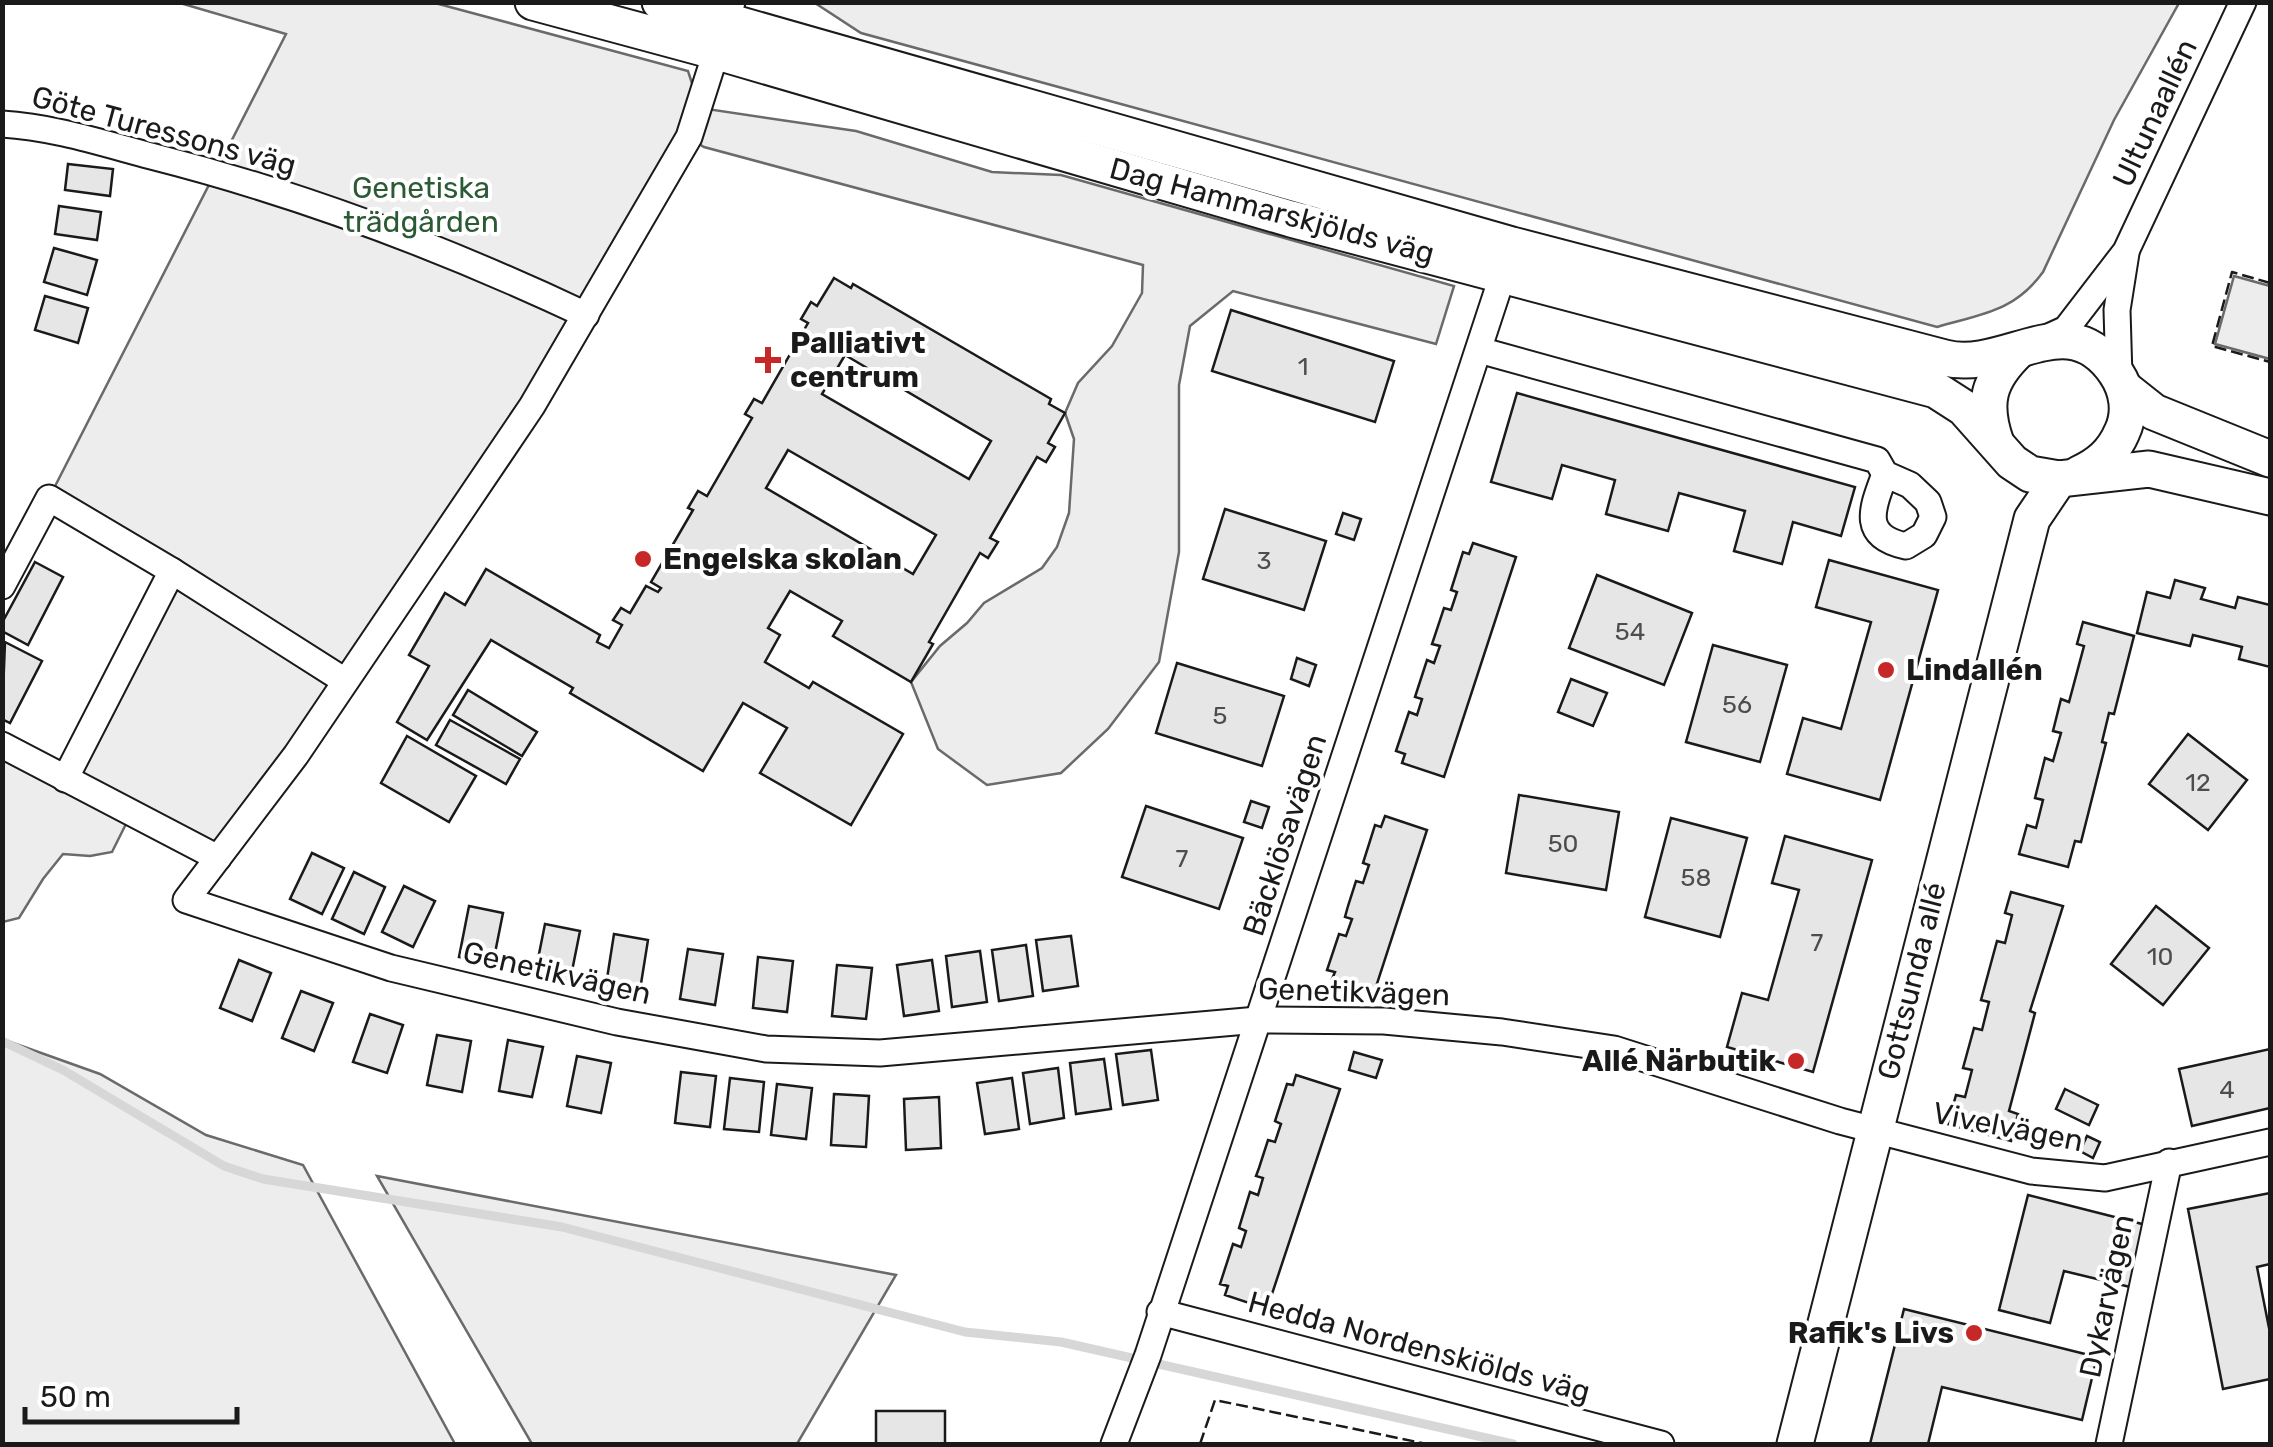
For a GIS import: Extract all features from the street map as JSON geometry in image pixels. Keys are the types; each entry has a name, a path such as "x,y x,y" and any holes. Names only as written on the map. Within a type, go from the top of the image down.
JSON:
{"main road":[{"name":"Dag Hammarskjölds väg","path":"533,2 725,25"},
{"name":"Dag Hammarskjölds väg","path":"660,2 725,25 1936,390 1964,408 2030,474 2066,478 2149,469 2270,497"},
{"name":"Dag Hammarskjölds väg","path":"1508,259 1964,362 2064,339 2084,344 2105,358 2122,383 2154,412 2270,459"},
{"path":"2029,346 2000,368 1990,390 1988,420 2032,519"},
{"path":"2066,478 2096,467 2113,450 2124,428 2128,406 2122,383"},
{"name":"Gottsunda allé","path":"1795,1444 2032,519 2066,478"}],"street":[{"name":"Ultunaallén","path":"2029,346 2066,329 2126,251 2243,2"},
{"name":"Genetikvägen","path":"725,25 689,137 532,406 296,755 186,900 392,968 617,1022 766,1049 880,1052 1258,1020 1384,1021 1502,1032 1614,1049 1910,1140"},
{"name":"Göte Turessons väg","path":"2,124 37,126 216,172 288,195 482,266 586,315"},
{"name":"Ultunaallén","path":"2122,383 2117,310 2126,251"},
{"name":"Bäcklösavägen","path":"1114,1444 1508,259"},
{"path":"1478,350 1877,460 1886,474"},
{"path":"2,586 49,498 345,681"},
{"path":"65,779 172,571"},
{"path":"2,744 218,858"},
{"name":"Vivelvägen","path":"1910,1140 2031,1171 2104,1178 2270,1142"},
{"name":"Dykarvägen","path":"2108,1444 2170,1162"},
{"name":"Hedda Nordenskiölds väg","path":"1160,1312 1661,1444"}],"green space":[{"name":"Genetiska trädgården","path":"180,3 435,3 688,71 700,108 856,131 992,172 1061,175 1454,286 1436,344 1233,291 1190,326 1179,385 1179,552 1159,662 1108,729 1061,773 987,785 938,749 911,682 940,646 984,603 1042,568 1057,547 1069,513 1074,439 1065,413 1078,383 1112,346 1142,293 1143,265 704,147 689,138 532,406 218,858 131,814 112,852 90,856 63,854 19,918 3,922 2,745 64,779 172,571 49,498 286,34"},
{"path":"815,3 2179,3 2114,120 2043,272 2008,304 1937,327 861,33"},
{"path":"2234,276 2270,286 2270,359 2215,344"},
{"path":"2,1039 100,1074 206,1135 303,1165 455,1444 3,1444"},
{"path":"377,1176 896,1275 797,1444 532,1444"}],"building":[{"path":"68,164 113,169 110,196 65,190"},
{"path":"59,206 101,212 97,240 55,234"},
{"path":"54,248 97,260 87,295 44,282"},
{"path":"834,278 851,288 853,284 1051,399 1049,404 1065,413 1048,443 1055,447 1046,462 1037,457 990,538 998,542 988,558 980,553 911,682 833,636 842,621 790,591 768,628 780,635 765,662 809,688 813,682 903,734 851,825 760,773 787,728 743,703 703,771 570,693 573,688 491,640 427,740 397,722 429,666 409,655 445,593 465,605 486,569 600,635 597,642 609,648 622,625 613,620 621,608 630,613 646,586 658,592 661,588 651,582 693,510 688,508 698,491 707,496 752,418 745,414 754,399 762,403 808,323 801,319 811,302 817,306","holes":["845,355 991,441 969,479 822,394","788,450 936,535 913,574 766,488"]},
{"path":"45,296 88,308 78,343 35,330"},
{"path":"1231,310 1394,361 1375,422 1212,371"},
{"path":"1517,393 1855,487 1841,536 1793,522 1782,564 1734,551 1745,511 1679,493 1668,531 1606,514 1615,480 1562,465 1552,499 1491,482"},
{"path":"1225,509 1326,541 1304,610 1203,579"},
{"path":"1343,513 1361,519 1354,540 1336,534"},
{"path":"1473,543 1516,557 1444,777 1402,763 1405,754 1396,751 1409,712 1417,715 1422,699 1415,697 1427,660 1434,663 1440,646 1432,644 1444,608 1451,610 1457,592 1451,590 1463,552 1469,554"},
{"name":"Lindallén","path":"1829,560 1938,590 1880,800 1787,774 1803,718 1841,729 1871,622 1816,607"},
{"path":"35,562 63,577 28,645 2,631 2,623"},
{"path":"1597,575 1692,613 1664,685 1569,648"},
{"path":"2175,580 2205,588 2201,599 2235,608 2238,597 2270,605 2270,667 2239,659 2242,647 2193,635 2190,646 2137,633 2147,592 2170,598"},
{"path":"2083,622 2134,636 2114,714 2109,713 2102,742 2106,743 2081,842 2075,841 2068,867 2019,854 2027,825 2036,828 2043,800 2035,798 2045,758 2053,761 2061,733 2053,731 2061,699 2069,702 2084,646 2077,644"},
{"path":"5,642 42,661 10,723 2,719"},
{"path":"1713,645 1787,665 1760,762 1686,742"},
{"path":"1297,658 1316,665 1309,686 1291,679"},
{"path":"1177,663 1284,696 1262,766 1156,733"},
{"path":"1571,679 1607,693 1593,726 1558,712"},
{"path":"468,690 537,732 522,756 453,715"},
{"path":"450,720 520,759 506,784 436,745"},
{"path":"2188,734 2247,780 2208,830 2149,784"},
{"path":"407,736 476,776 449,822 381,783"},
{"path":"1519,795 1619,812 1606,890 1506,873"},
{"path":"1251,801 1269,807 1262,828 1244,822"},
{"path":"1146,806 1243,838 1219,909 1122,877"},
{"path":"1385,816 1427,830 1374,993 1332,979 1335,972 1327,970 1339,934 1346,936 1352,919 1345,917 1356,881 1363,883 1369,865 1363,863 1375,825 1381,827"},
{"path":"1671,818 1747,838 1720,937 1645,917"},
{"path":"1785,836 1872,860 1813,1072 1727,1047 1742,993 1768,1000 1799,890 1772,883"},
{"path":"312,853 344,868 322,914 290,899"},
{"path":"354,872 385,887 364,934 332,919"},
{"path":"404,886 435,901 413,947 382,932"},
{"path":"2011,892 2063,906 2030,1011 2035,1013 2009,1111 2018,1114 2011,1141 1948,1124 1956,1095 1965,1097 1972,1070 1963,1068 1974,1028 1982,1030 1989,1002 1981,1000 1997,941 2005,943 2012,915 2005,913"},
{"path":"469,906 503,913 493,963 459,957"},
{"path":"2156,906 2209,948 2163,1005 2111,964"},
{"path":"545,924 580,931 570,981 535,974"},
{"path":"614,934 648,940 640,990 606,985"},
{"path":"1071,936 1078,986 1043,991 1036,940"},
{"path":"1026,945 1033,996 999,1001 992,950"},
{"path":"688,949 723,954 715,1005 680,999"},
{"path":"980,951 987,1002 952,1007 946,956"},
{"path":"758,957 793,961 787,1012 753,1008"},
{"path":"239,960 271,973 252,1021 220,1008"},
{"path":"932,960 939,1011 904,1016 897,965"},
{"path":"837,965 872,968 866,1019 832,1016"},
{"path":"301,991 333,1003 314,1051 282,1038"},
{"path":"370,1014 403,1025 387,1073 353,1062"},
{"path":"437,1035 471,1041 462,1092 427,1085"},
{"path":"508,1040 543,1047 532,1097 499,1091"},
{"path":"2270,1049 2270,1108 2192,1126 2179,1069"},
{"path":"1151,1050 1158,1100 1123,1105 1116,1054"},
{"path":"1354,1052 1382,1060 1376,1078 1349,1070"},
{"path":"577,1056 611,1063 601,1113 567,1106"},
{"path":"1104,1059 1111,1109 1076,1114 1070,1063"},
{"path":"1058,1068 1064,1118 1030,1124 1023,1073"},
{"path":"681,1072 716,1076 710,1127 675,1123"},
{"path":"1296,1075 1340,1089 1267,1309 1225,1295 1228,1286 1220,1284 1233,1244 1241,1247 1246,1231 1239,1228 1250,1192 1258,1195 1263,1178 1256,1176 1268,1140 1275,1142 1281,1124 1275,1121 1287,1084 1293,1085"},
{"path":"730,1078 764,1082 759,1132 724,1129"},
{"path":"1012,1078 1019,1129 985,1134 977,1083"},
{"path":"777,1084 812,1088 806,1139 771,1135"},
{"path":"2065,1089 2098,1105 2089,1125 2056,1109"},
{"path":"834,1094 869,1096 866,1147 831,1145"},
{"path":"939,1097 941,1148 906,1150 904,1099"},
{"path":"2087,1136 2100,1142 2093,1158 2080,1151"},
{"path":"2270,1193 2270,1264 2257,1267 2270,1333 2270,1379 2223,1389 2188,1209"},
{"path":"2028,1195 2146,1225 2130,1287 2064,1271 2050,1323 1999,1310"},
{"path":"1904,1309 2097,1357 2082,1420 1942,1387 1928,1444 1870,1444"},
{"path":"876,1411 945,1411 945,1444 876,1444"}],"waterway":[{"path":"2,1041 63,1070 224,1166 263,1179 562,1227 965,1332 1061,1342 1513,1444"}],"fence":[{"path":"2270,283 2232,272 2212,346 2270,362"},
{"path":"1200,1444 1215,1400 1427,1444"}],"place":[{"name":"Palliativt centrum","path":"768,360"},
{"name":"Engelska skolan","path":"643,559"},
{"name":"Lindallén","path":"1886,670"},
{"name":"Allé Närbutik","path":"1796,1061"},
{"name":"Rafik's Livs","path":"1974,1333"}]}
